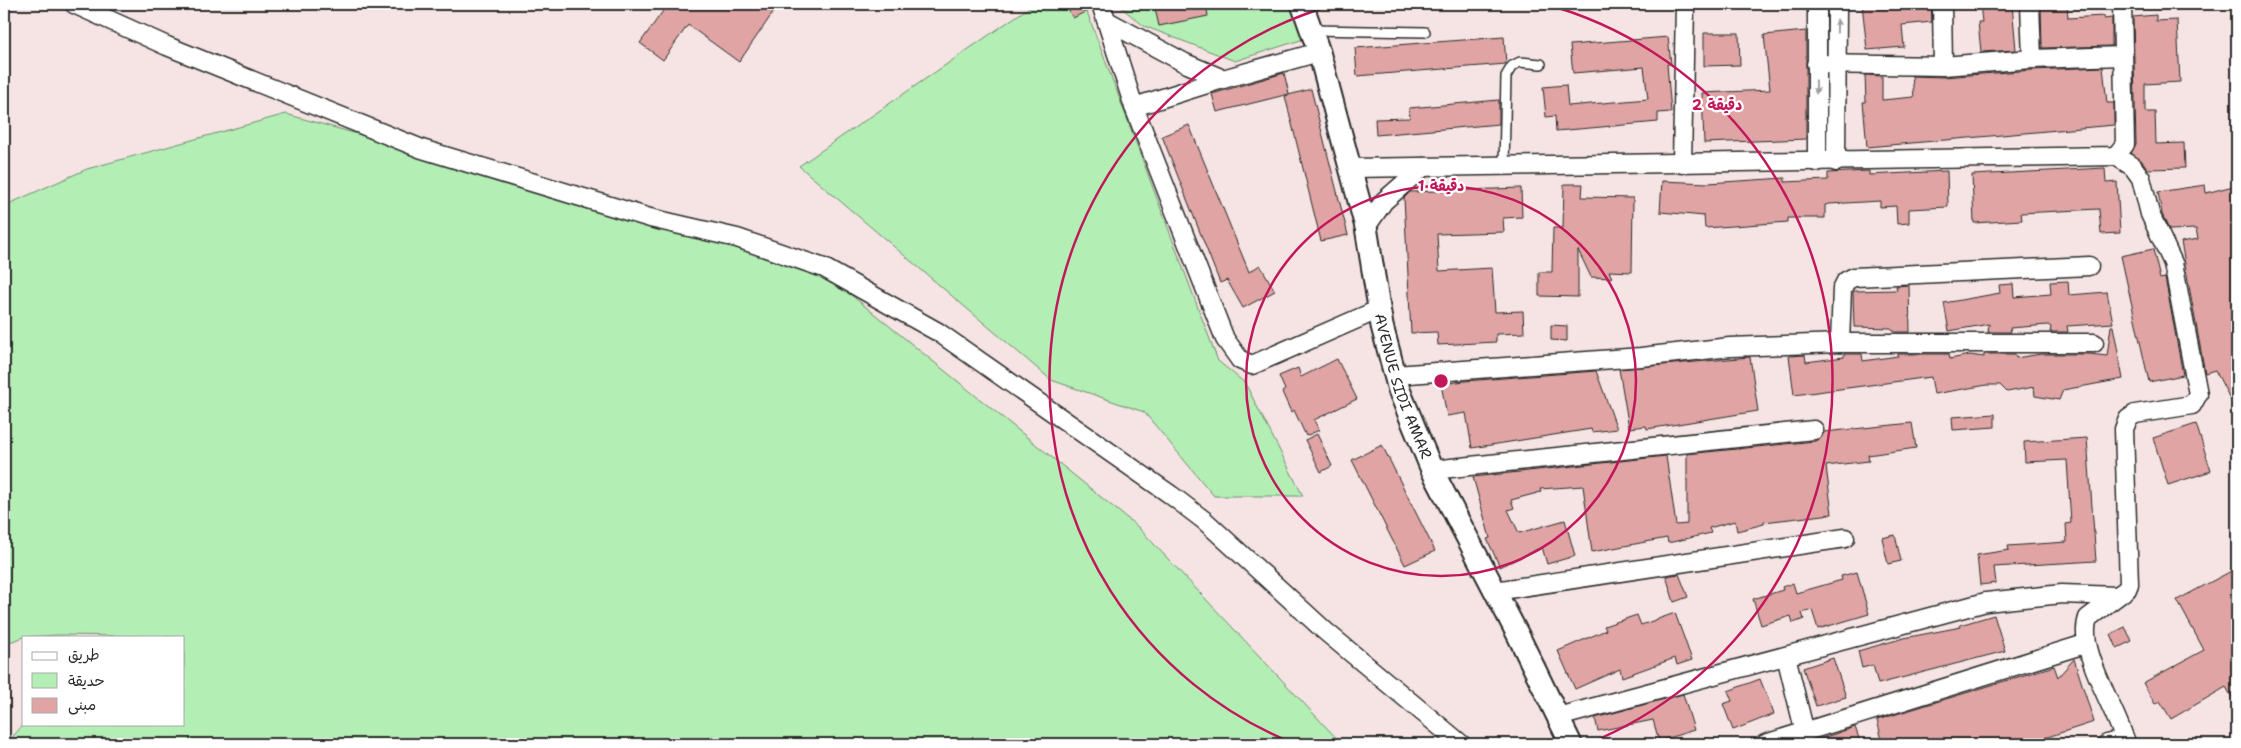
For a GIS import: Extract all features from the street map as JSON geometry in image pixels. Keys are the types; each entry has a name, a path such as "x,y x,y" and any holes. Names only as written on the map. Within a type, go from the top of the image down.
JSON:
{"street":[{"path":"74,4 167,46 422,149 650,218 737,238 816,265 852,282 938,332 1171,495 1205,521 1324,631 1461,744"},
{"path":"1101,4 1134,107 1225,339 1240,360 1252,365 1380,309"},
{"name":"AVENUE SIDI AMAR","path":"1302,4 1319,52 1366,227 1380,309 1399,390 1432,470 1571,744"},
{"path":"1682,164 1685,4"},
{"path":"1817,4 1817,162"},
{"path":"1836,162 1837,4"},
{"path":"1942,4 1943,66"},
{"path":"2030,4 2032,59"},
{"path":"2116,156 2126,144 2122,4"},
{"path":"1108,22 1185,63 1223,79"},
{"path":"1134,107 1319,52"},
{"path":"1816,64 1943,66 2032,59 2123,56"},
{"path":"1350,168 1836,162 2116,156 2132,167 2141,178 2150,214 2173,263 2198,394 2192,405 2135,414 2125,423 2123,448 2129,584 2117,596 2088,618 2085,624 2086,644 2125,742 2107,744"},
{"path":"1366,227 1384,201 1423,167"},
{"path":"1840,343 1842,289 1846,281 1854,277 2088,266"},
{"path":"1395,375 1641,357 1730,347 1840,343 2094,343"},
{"path":"1432,470 1814,430"},
{"path":"1495,591 1845,538"},
{"path":"1558,717 1986,602 2062,594 2117,596"},
{"path":"1765,744 2086,644"},
{"path":"1786,656 1805,733"}],"lane":[{"path":"1311,30 1425,32"},
{"path":"1504,166 1506,76 1508,70 1520,62 1541,64"}],"green space":[{"path":"1034,4 1084,4 1218,361 1245,383 1303,496 1214,496 1144,412 1051,380 799,166"},
{"path":"1117,4 1296,4 1307,38 1235,61 1144,26"},
{"path":"286,114 809,261 1138,527 1342,744 6,744 22,726 185,726 185,636 22,636 22,638 4,644 4,206 87,169"}],"building":[{"path":"668,4 779,4 739,62 688,25 663,60 640,43"},
{"path":"1065,4 1091,4 1091,9 1073,18"},
{"path":"1154,4 1206,4 1208,16 1159,26"},
{"path":"1862,4 1931,4 1932,22 1902,25 1904,47 1867,50"},
{"path":"1980,4 2012,4 2016,50 1981,52 1978,22 1982,22"},
{"path":"2041,4 2067,4 2068,18 2104,16 2104,19 2112,18 2112,46 2042,48"},
{"path":"2156,15 2156,21 2177,20 2180,82 2145,84 2145,112 2155,112 2156,144 2184,143 2185,168 2148,169 2141,160 2131,153 2136,144 2133,17"},
{"path":"1806,31 1806,139 1704,143 1702,93 1770,90 1764,35"},
{"path":"1704,33 1739,33 1740,65 1704,66"},
{"path":"1504,37 1506,64 1357,76 1355,48"},
{"path":"1668,37 1671,64 1667,64 1671,112 1658,113 1658,122 1556,131 1555,116 1546,117 1543,87 1566,85 1568,106 1648,99 1644,67 1573,73 1570,45"},
{"path":"2103,67 2107,103 2114,103 2114,125 1867,147 1863,102 1866,102 1865,75 1882,76 1882,100 1914,97 1912,76 1944,77"},
{"path":"1284,73 1289,94 1217,112 1212,94"},
{"path":"1311,89 1348,235 1321,241 1285,96"},
{"path":"1499,100 1499,124 1376,135 1375,119 1410,118 1409,108"},
{"path":"1189,125 1249,272 1260,265 1275,291 1243,308 1227,280 1220,283 1162,136"},
{"path":"2105,168 2106,183 2117,182 2120,233 2101,234 2099,209 2021,213 2022,220 1974,223 1972,175"},
{"path":"1869,171 1869,175 1947,171 1948,207 1909,209 1909,223 1897,224 1896,206 1880,207 1880,201 1829,204 1825,205 1825,218 1788,218 1788,222 1705,228 1704,216 1660,212 1662,181 1708,183 1785,178 1785,182 1828,180 1828,173"},
{"path":"1564,184 1583,184 1582,197 1633,198 1632,272 1609,271 1612,278 1591,277 1578,250 1578,297 1539,296 1539,272 1552,272 1553,228 1563,228"},
{"path":"2205,185 2206,193 2237,185 2237,331 2234,331 2237,345 2237,412 2215,370 2205,373 2181,242 2198,239 2196,229 2169,230 2162,214 2158,192"},
{"path":"1521,188 1522,217 1503,218 1504,232 1437,234 1439,271 1492,268 1495,312 1523,311 1524,333 1496,334 1496,342 1438,345 1437,332 1411,333 1404,198 1410,192"},
{"path":"2153,249 2160,279 2165,278 2183,375 2149,382 2121,256"},
{"path":"2068,281 2069,295 2107,292 2113,323 2067,326 2068,332 2050,332 2051,327 2048,325 2010,328 2011,332 1988,332 1989,324 1949,331 1944,303 2000,293 1999,285 2013,284 2014,297 2051,294 2050,282"},
{"path":"1909,285 1910,332 1895,332 1891,328 1854,327 1853,291 1897,290 1896,286"},
{"path":"1551,325 1567,326 1567,341 1551,340"},
{"path":"2111,326 2113,326 2123,379 2063,390 2059,400 2035,396 2034,387 2007,392 2000,385 1987,385 1934,394 1931,377 1794,395 1789,356 1805,355 1806,362 1844,357 1844,354 1862,354 1863,361 1898,356 1898,354 1949,354 1950,359 1970,355 1984,357 1984,354 2015,354 2016,358 2041,354 2107,356"},
{"path":"1750,357 1758,411 1647,429 1646,426 1629,428 1619,369"},
{"path":"1337,359 1357,399 1314,420 1319,430 1306,436 1294,410 1291,412 1282,392 1285,390 1279,376 1298,368 1301,377"},
{"path":"1596,371 1617,429 1592,432 1591,429 1472,448 1466,413 1447,416 1441,384"},
{"path":"1995,414 1995,427 1953,430 1952,417"},
{"path":"1912,423 1916,448 1868,455 1869,461 1826,466 1832,514 1764,522 1764,524 1737,531 1735,521 1709,528 1711,533 1668,543 1667,538 1592,552 1583,486 1540,489 1541,492 1511,500 1514,508 1508,510 1519,533 1565,520 1575,556 1547,564 1542,547 1500,567 1487,539 1490,538 1473,477 1666,456 1676,525 1687,524 1687,454 1815,441 1821,438 1824,432"},
{"path":"2196,424 2211,471 2168,485 2153,438"},
{"path":"1317,434 1332,466 1321,472 1305,440"},
{"path":"2087,438 2096,561 1994,567 1996,583 1980,585 1977,555 2009,550 2008,546 2067,542 2066,524 2071,523 2067,460 2025,462 2024,442"},
{"path":"1382,445 1435,551 1405,565 1352,460"},
{"path":"1895,535 1901,561 1888,564 1882,538"},
{"path":"2237,568 2237,706 2226,687 2171,719 2160,701 2155,704 2143,683 2204,650 2177,600"},
{"path":"1857,572 1869,614 1818,629 1812,610 1802,613 1804,619 1793,623 1791,616 1761,625 1753,599 1783,590 1782,587 1793,583 1796,593 1842,580 1841,576"},
{"path":"1679,574 1688,597 1674,602 1666,576"},
{"path":"1675,613 1692,660 1677,665 1675,658 1622,677 1620,669 1575,689 1558,651 1606,630 1604,626 1637,615 1641,625"},
{"path":"1994,615 2005,651 1878,684 1873,665 1862,668 1858,651 1904,638 1961,627 1960,625"},
{"path":"2125,627 2132,641 2117,648 2111,634"},
{"path":"1833,658 1846,697 1816,706 1803,668"},
{"path":"2074,659 2094,722 2026,744 1883,744 1877,720 2054,666 2058,677"},
{"path":"1760,679 1774,714 1733,730 1723,704 1732,701 1728,691"},
{"path":"1683,694 1694,730 1659,741 1653,720 1598,731 1595,718"},
{"path":"1855,727 1861,744 1800,744 1808,743"}]}
